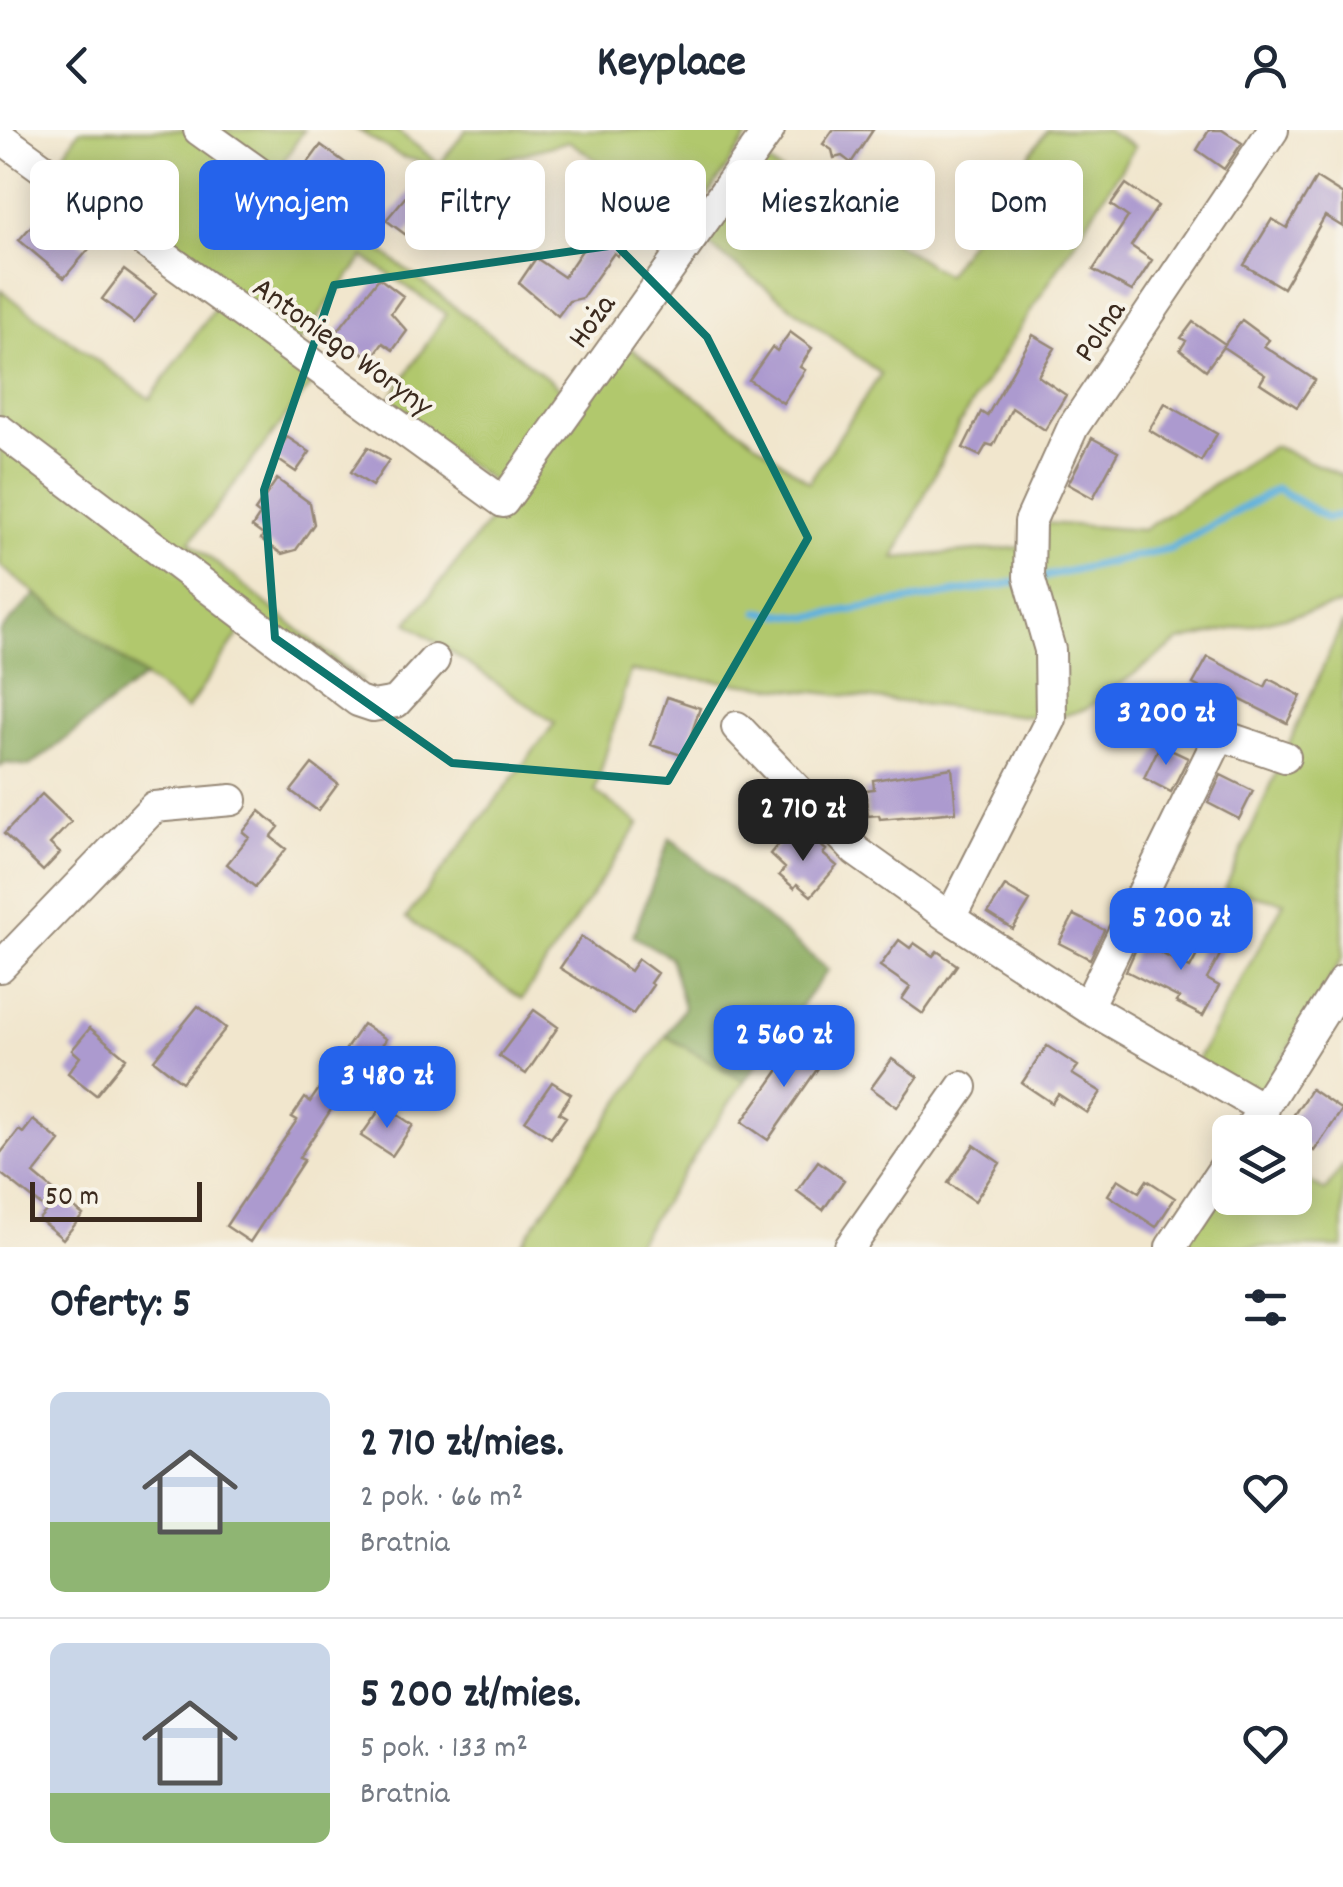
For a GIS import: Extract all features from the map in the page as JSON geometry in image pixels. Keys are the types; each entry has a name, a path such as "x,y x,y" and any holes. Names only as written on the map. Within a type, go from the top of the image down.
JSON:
{"street":[{"path":"200,130 241,160"},
{"name":"Hoża","path":"503,502 770,130"},
{"name":"Polna","path":"950,918 1051,718 1050,650 1030,582 1030,522 1073,427 1273,130"},
{"name":"Antoniego Woryny","path":"0,137 503,502"},
{"path":"0,430 358,701 373,706 396,702 434,660"},
{"path":"1159,714 1285,757"},
{"path":"737,727 856,850 950,918 1247,1115"},
{"path":"1087,1007 1220,735"},
{"path":"0,967 154,807 232,800"},
{"path":"1260,1115 1343,980"},
{"path":"850,1247 962,1087"},
{"path":"1171,1247 1212,1186"}],"highlighted area":[{"path":"616,245 707,337 808,538 668,781 452,763 275,638 264,490 334,285"}],"green space":[{"path":"79,130 304,130 284,160 199,160 199,250 380,250 563,390 500,487 386,406 446,314 364,257 298,343 171,250 179,250 179,160 61,160"},
{"path":"358,130 396,130 435,160 402,157"},
{"path":"466,130 752,130 732,160 726,160 726,169 706,198 706,160 596,160 569,141 501,160 443,160"},
{"path":"1047,130 1106,130 1135,147 1083,229 1083,160 1026,160"},
{"path":"726,206 726,250 906,250 946,275 963,250 1070,250 959,424 894,558 1024,547 1030,522 1143,530 1274,446 1343,476 1343,604 1179,641 1086,709 1051,719 630,671 595,791 639,824 522,999 406,918 555,723 408,623 629,347 809,482 881,374 706,243 706,234"},
{"path":"0,290 150,399 217,305 315,379 190,542 363,682 251,616 187,710 0,566"},
{"path":"36,594 145,677 29,766 6,763 0,767 0,632"},
{"path":"1343,622 1343,957 1259,1100 1197,1060 1284,902 1225,889"},
{"path":"670,838 828,970 744,1081 666,1036 684,1007 670,957 633,936"},
{"path":"666,1036 744,1081 634,1247 519,1247"},
{"path":"1343,1165 1343,1247 1182,1247 1212,1203 1212,1215 1312,1215 1312,1183 1325,1191"}],"building":[{"path":"833,130 873,130 853,160 834,158 832,150 823,144"},
{"path":"1209,130 1222,130 1242,143 1224,169 1197,150"},
{"path":"321,145 341,160 310,160"},
{"path":"1316,178 1343,195 1343,227 1325,216 1283,288 1244,265 1272,219 1287,228"},
{"path":"1126,184 1158,206 1131,246 1152,260 1132,291 1093,270 1128,217 1111,205"},
{"path":"405,197 405,234 386,220"},
{"path":"30,227 30,249 19,240"},
{"path":"31,250 88,250 64,278"},
{"path":"582,250 622,250 618,256 614,253 582,298 569,301 558,316 519,283 536,258 564,277"},
{"path":"124,270 156,294 134,323 102,299"},
{"path":"379,278 403,296 391,313 407,331 393,350 383,343 371,359 336,333"},
{"path":"1242,320 1269,340 1264,346 1315,380 1297,407 1260,383 1265,375 1223,347"},
{"path":"1193,322 1225,344 1206,370 1180,350 1186,341 1181,338"},
{"path":"790,332 812,348 800,367 805,370 783,403 749,380 772,347 777,351"},
{"path":"1033,335 1055,348 1038,376 1066,395 1045,430 1012,408 993,446 987,444 980,456 963,448 981,412 987,416"},
{"path":"1165,403 1217,434 1201,461 1149,430"},
{"path":"287,437 310,452 296,472 274,457"},
{"path":"1092,438 1118,452 1093,498 1068,484"},
{"path":"368,447 389,460 372,486 351,472"},
{"path":"277,479 310,503 314,524 296,550 282,554 252,527 260,515 255,511"},
{"path":"1208,657 1265,687 1269,679 1301,696 1287,723 1229,694 1225,701 1193,684"},
{"path":"667,697 700,708 684,756 651,745"},
{"path":"1160,745 1188,758 1171,792 1144,778"},
{"path":"312,764 338,784 318,811 291,791"},
{"path":"952,768 956,812 880,819 879,815 868,816 865,790 874,789 873,780"},
{"path":"1221,775 1253,791 1239,819 1208,803"},
{"path":"42,794 71,822 50,844 60,853 43,871 4,834"},
{"path":"260,811 279,827 271,837 286,849 255,887 227,864 249,837 243,832"},
{"path":"787,834 803,847 811,837 837,866 811,896 779,875 785,868 770,854"},
{"path":"1005,886 1030,901 1013,929 988,913"},
{"path":"1074,915 1104,930 1090,959 1059,943"},
{"path":"1209,932 1227,942 1207,979 1219,986 1203,1016 1176,1002 1179,998 1126,971 1139,942 1190,968"},
{"path":"581,937 630,971 638,959 657,973 633,1014 560,968"},
{"path":"899,940 910,948 914,943 933,956 937,951 957,965 923,1014 902,999 910,987 880,966"},
{"path":"198,1006 226,1028 182,1082 154,1060"},
{"path":"534,1010 558,1027 526,1074 499,1056"},
{"path":"363,1024 386,1039 375,1057 378,1059 355,1093 346,1087 250,1242 226,1226 297,1120 292,1117 305,1098 310,1102"},
{"path":"90,1028 126,1058 96,1095 68,1073 80,1057 72,1050"},
{"path":"800,1040 825,1058 768,1140 742,1122"},
{"path":"1047,1046 1078,1066 1072,1074 1101,1092 1087,1113 1058,1094 1052,1103 1022,1083"},
{"path":"892,1059 918,1077 897,1107 871,1088"},
{"path":"552,1082 571,1094 559,1113 566,1117 551,1138 525,1121"},
{"path":"1311,1089 1342,1110 1314,1151 1312,1115 1294,1115"},
{"path":"383,1105 413,1125 392,1156 361,1136"},
{"path":"33,1120 60,1141 34,1174 83,1215 63,1239 39,1219 47,1210 0,1173 0,1154 19,1130 23,1133"},
{"path":"974,1145 1000,1163 975,1201 948,1183"},
{"path":"818,1161 844,1180 823,1210 797,1191"},
{"path":"1118,1179 1139,1192 1147,1180 1175,1198 1156,1227 1108,1195"}],"waterway":[{"path":"1039,578 1170,549 1277,489 1327,518 1343,515"},
{"path":"759,612 810,617 1025,581"}]}
